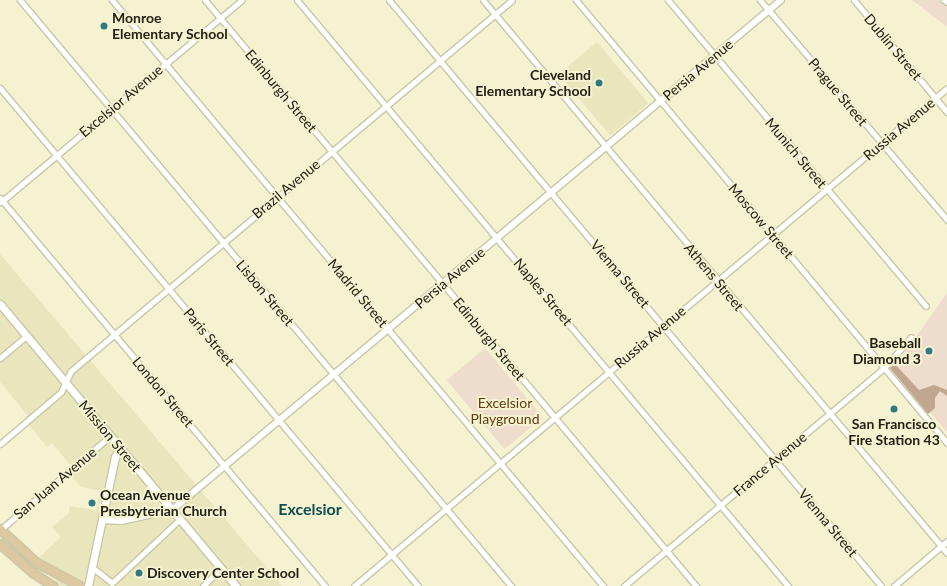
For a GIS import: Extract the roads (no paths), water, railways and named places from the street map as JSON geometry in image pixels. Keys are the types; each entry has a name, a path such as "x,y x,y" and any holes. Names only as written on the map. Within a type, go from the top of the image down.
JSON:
{"main road":[{"name":"Mission Street","path":"0,304 236,586"},
{"path":"88,586 93,568 115,457 120,448"},
{"path":"0,530 37,563 80,586"},
{"path":"0,544 33,573 53,586"}],"street":[{"name":"Lisbon Street","path":"20,0 511,586"},
{"name":"Madrid Street","path":"112,0 603,586"},
{"name":"Edinburgh Street","path":"205,0 696,586"},
{"name":"Excelsior Avenue","path":"1,201 57,156 242,0"},
{"name":"Naples Street","path":"297,0 610,371 788,586"},
{"name":"Vienna Street","path":"389,0 552,192 881,586"},
{"name":"Athens Street","path":"482,0 947,553"},
{"name":"Brazil Avenue","path":"0,444 61,392 68,373 512,0"},
{"name":"Moscow Street","path":"576,0 947,442"},
{"name":"Munich Street","path":"668,0 926,306"},
{"name":"Prague Street","path":"760,0 947,220"},
{"name":"Persia Avenue","path":"102,520 121,521 172,510 226,467 781,0"},
{"name":"Dublin Street","path":"854,0 947,112"},
{"name":"Paris Street","path":"0,88 418,586"},
{"name":"Russia Avenue","path":"354,586 947,88"},
{"name":"London Street","path":"1,201 325,586"},
{"path":"0,358 26,336"},
{"name":"France Avenue","path":"624,586 884,368 911,337"},
{"name":"San Juan Avenue","path":"0,530 110,436"},
{"path":"93,568 112,584 180,519"},
{"path":"894,586 947,541"},
{"path":"203,586 221,568"}],"place":[{"name":"Monroe Elementary School","path":"104,26"},
{"name":"Cleveland Elementary School","path":"599,83"},
{"name":"Baseball Diamond 3","path":"929,351"},
{"name":"San Francisco Fire Station 43","path":"894,409"},
{"name":"Ocean Avenue Presbyterian Church","path":"92,503"},
{"name":"Discovery Center School","path":"139,573"}],"district":[{"name":"Excelsior","path":"310,509"}],"park label":[{"name":"Excelsior Playground","path":"505,412"}]}
